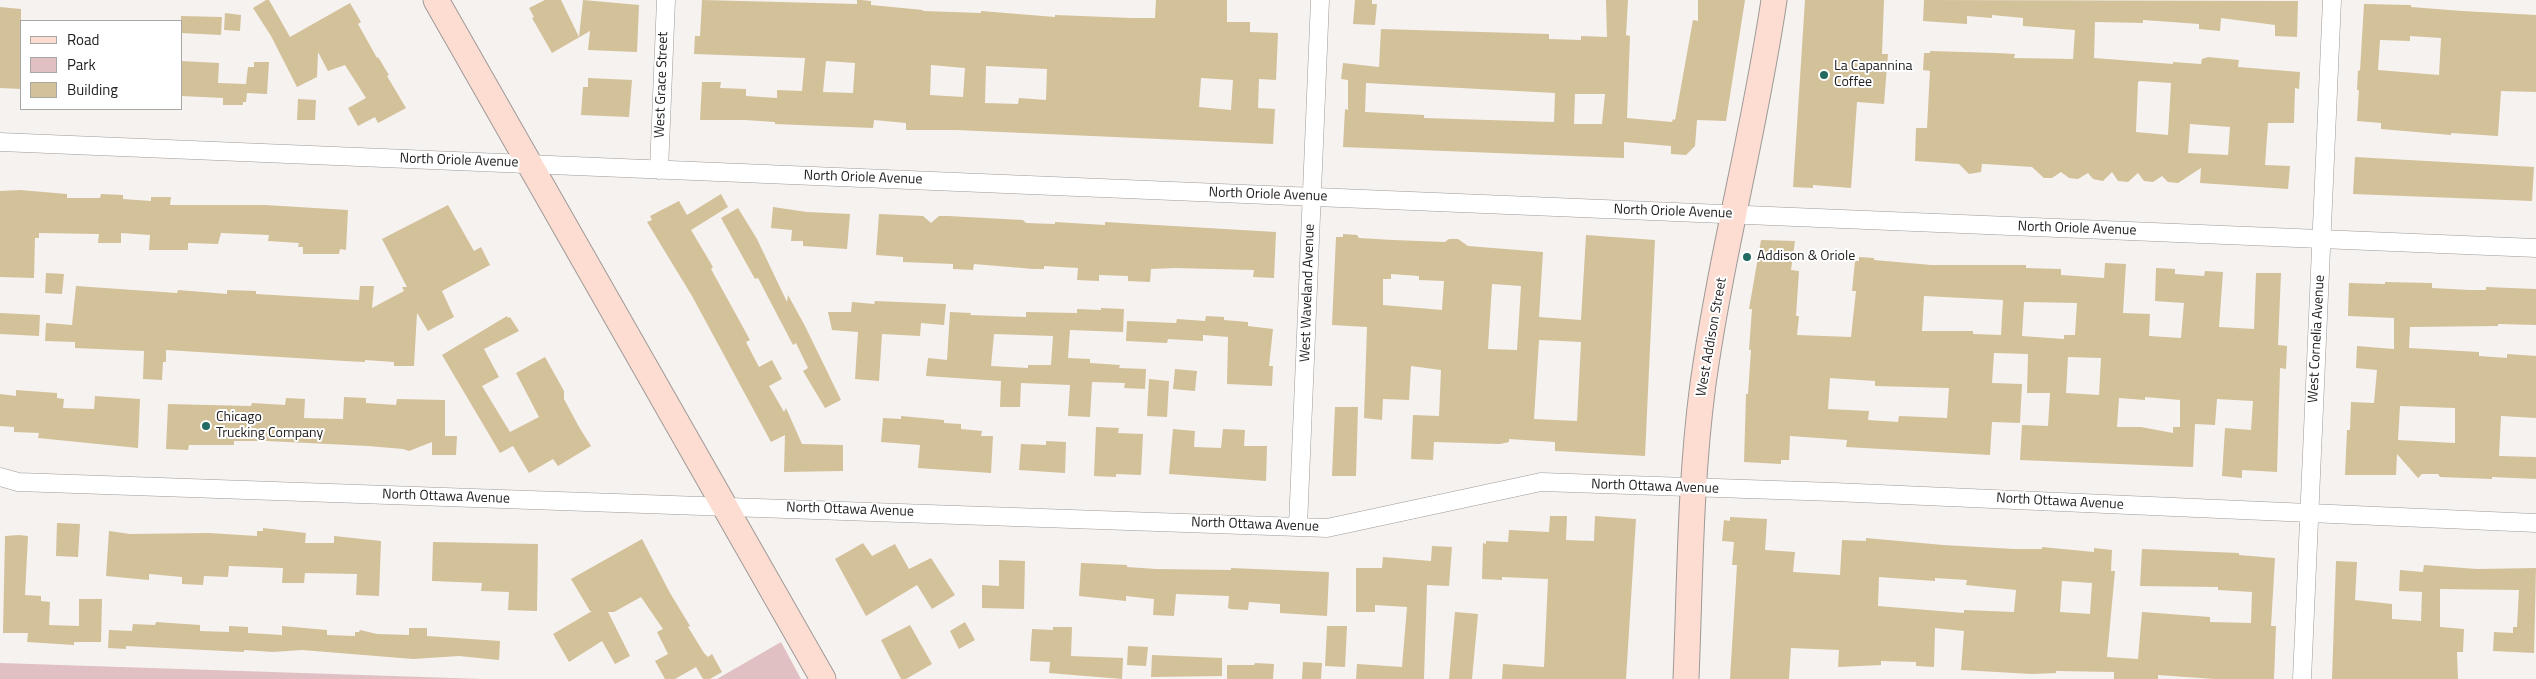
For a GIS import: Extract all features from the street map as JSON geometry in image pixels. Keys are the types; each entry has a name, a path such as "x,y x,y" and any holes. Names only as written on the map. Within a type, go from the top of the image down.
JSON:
{"main road":[{"path":"436,0 823,679"},
{"name":"West Addison Street","path":"1686,679 1693,489 1704,383 1734,215 1754,122 1774,0"}],"street":[{"name":"West Grace Street","path":"659,170 666,0"},
{"name":"West Waveland Avenue","path":"1298,526 1320,0"},
{"name":"West Cornelia Avenue","path":"2302,679 2332,0"},
{"name":"North Oriole Avenue","path":"0,142 2536,248"},
{"name":"North Ottawa Avenue","path":"0,477 18,482 1326,528 1541,482 1693,489 1834,492 2536,523"}],"green space":[{"path":"781,642 801,679 717,679"},
{"path":"0,663 483,679 0,679"}],"building":[{"path":"269,0 290,37 350,3 361,22 358,24 389,75 387,76 406,108 378,123 375,117 358,126 348,108 366,98 345,65 328,71 318,52 317,77 297,87 271,36 253,8"},
{"path":"545,0 561,0 579,37 583,0 639,5 637,52 588,50 590,31 552,53 532,18 534,17 529,8"},
{"path":"702,0 857,4 857,0 861,0 871,1 871,5 923,11 981,13 981,11 1055,17 1055,15 1155,18 1156,0 1227,0 1227,22 1250,22 1250,32 1278,33 1276,80 1259,79 1258,108 1275,109 1273,144 956,130 906,130 906,123 874,120 873,128 775,124 775,122 745,120 700,120 702,82 721,82 720,88 746,89 746,96 777,98 777,90 802,91 805,58 694,54 695,36 700,36","holes":["826,61 855,63 853,93 823,92","931,65 965,68 963,97 930,95","986,66 1047,69 1046,100 1019,98 1018,104 985,103","1201,78 1233,80 1231,110 1199,107"]},
{"path":"1355,0 1372,0 1372,4 1377,4 1375,25 1353,24"},
{"path":"1606,0 1628,0 1626,35 1630,36 1627,118 1672,122 1673,119 1675,120 1693,20 1698,21 1698,0 1745,0 1726,121 1697,120 1695,146 1686,155 1671,154 1671,146 1624,142 1624,158 1343,147 1345,109 1348,110 1348,80 1341,79 1343,63 1379,67 1381,29 1549,34 1549,39 1581,40 1581,36 1607,37","holes":["1366,83 1555,93 1554,122 1424,118 1424,115 1365,112","1575,94 1605,94 1602,124 1574,124"]},
{"path":"1805,0 1884,0 1882,54 1888,54 1884,104 1857,102 1851,188 1813,185 1813,188 1793,187"},
{"path":"1924,0 2298,1 2297,37 2275,36 2275,25 2221,18 2220,31 2199,29 2199,24 2143,20 2143,23 2095,22 2094,58 2173,64 2173,62 2201,64 2202,59 2208,57 2239,60 2238,67 2300,72 2299,89 2295,88 2294,123 2268,123 2265,165 2290,166 2288,189 2200,183 2201,168 2178,183 2168,182 2162,176 2153,182 2144,181 2138,173 2128,182 2118,181 2112,172 2103,181 2093,179 2088,173 2078,179 2069,178 2061,172 2052,178 2044,178 2032,167 1982,164 1981,172 1969,174 1959,164 1915,161 1916,128 1927,128 1930,71 1923,70 1924,53 1930,53 1930,51 1997,53 2015,54 2014,58 2073,59 2075,30 2023,26 2023,18 1992,15 1992,18 1967,16 1967,24 1923,21","holes":["2138,82 2171,83 2168,135 2136,132","2190,124 2230,127 2228,155 2188,153"]},
{"path":"2364,4 2411,5 2411,7 2536,15 2536,92 2501,91 2498,136 2451,133 2451,135 2381,129 2381,123 2357,121 2358,70 2360,71","holes":["2410,36 2441,38 2439,75 2378,70 2380,40 2410,41"]},
{"path":"0,7 21,9 20,89 0,88"},
{"path":"225,13 241,15 240,31 224,30"},
{"path":"181,16 222,17 221,35 182,33"},
{"path":"182,61 219,63 218,83 246,84 248,67 254,67 254,62 269,62 267,94 247,93 246,102 243,102 243,105 223,105 223,98 182,96"},
{"path":"588,78 632,80 629,117 581,115 583,87 588,87"},
{"path":"298,99 316,100 315,120 297,120"},
{"path":"2355,157 2534,167 2532,201 2353,194"},
{"path":"20,190 67,194 67,198 100,198 101,194 123,195 123,199 151,201 151,197 171,197 170,205 265,205 348,210 346,250 340,249 339,254 303,254 303,247 298,247 299,243 268,241 269,235 221,233 218,244 188,243 188,250 149,250 150,235 121,233 121,243 98,243 99,234 39,233 39,238 35,238 34,278 0,277 0,191"},
{"path":"721,194 728,207 691,230 713,267 711,269 750,340 746,342 759,367 772,360 782,379 769,386 784,412 786,408 802,444 843,445 843,471 784,472 785,435 771,442 692,296 647,222 652,220 650,216 679,201 687,215"},
{"path":"448,205 474,251 481,247 490,265 442,291 454,317 428,331 417,313 414,366 394,366 394,362 365,360 365,362 345,361 166,350 166,362 163,362 162,380 143,379 144,351 75,348 75,342 45,341 46,323 72,325 76,286 177,293 178,290 227,294 227,290 256,291 256,294 359,300 360,286 374,286 372,308 404,291 402,287 407,287 382,239"},
{"path":"773,207 807,212 850,214 847,249 803,246 803,241 791,241 792,230 771,228"},
{"path":"738,208 757,239 787,302 788,295 805,326 841,400 825,408 803,371 808,368 796,343 793,345 758,278 755,279 721,218"},
{"path":"879,214 923,216 931,223 939,216 948,216 1023,220 1026,223 1055,224 1055,222 1105,225 1105,222 1276,232 1274,278 1253,277 1254,270 1175,268 1151,269 1150,282 1128,281 1128,276 1099,275 1099,281 1077,280 1078,268 1044,266 1044,269 1034,269 974,264 973,270 953,269 953,264 903,262 903,257 876,255"},
{"path":"1343,234 1357,235 1359,238 1445,242 1449,239 1458,239 1468,246 1543,252 1539,317 1581,320 1586,235 1655,240 1645,456 1555,451 1555,442 1509,439 1509,442 1500,444 1434,442 1433,460 1411,459 1413,415 1439,416 1441,370 1411,366 1409,400 1383,399 1382,420 1364,418 1367,327 1332,325 1336,237 1343,237","holes":["1391,274 1419,276 1419,280 1444,281 1442,310 1383,305 1383,279 1391,279","1492,284 1521,286 1517,350 1488,349","1539,340 1581,342 1577,421 1534,419"]},
{"path":"1761,240 1795,241 1791,270 1799,271 1796,316 1799,316 1797,335 1851,337 1856,291 1852,291 1855,261 1859,261 1859,257 1931,265 2026,265 2026,268 2061,269 2061,275 2104,278 2105,263 2126,264 2123,313 2150,314 2149,336 2181,338 2184,303 2155,301 2156,268 2175,269 2175,274 2204,276 2205,271 2223,272 2219,327 2254,329 2256,273 2281,273 2278,345 2287,346 2286,369 2280,368 2277,472 2242,470 2242,478 2222,476 2225,428 2251,430 2253,401 2217,399 2215,425 2195,424 2193,467 2020,460 2022,425 2048,426 2050,393 2027,393 2028,354 1994,353 1992,383 2022,384 2020,423 1992,422 1990,455 1846,447 1847,440 1790,436 1789,460 1781,460 1781,464 1744,462 1746,394 1748,394 1751,350 1749,350 1752,309 1749,309","holes":["1924,296 2003,300 2001,335 1973,334 1973,331 1922,331","2024,302 2077,303 2075,335 2064,335 2064,339 2022,336","2068,357 2101,358 2099,395 2066,393","1830,378 1875,381 1875,386 1949,388 1947,418 1899,416 1898,422 1868,420 1869,411 1828,409","2145,397 2180,400 2180,427 2173,427 2173,433 2141,427 2117,427 2119,398 2145,400"]},
{"path":"46,273 64,274 62,294 45,293"},
{"path":"2385,282 2432,283 2432,288 2470,290 2486,290 2486,287 2536,289 2536,325 2498,324 2498,326 2410,327 2409,348 2479,352 2479,356 2507,358 2507,354 2536,356 2536,418 2501,416 2499,456 2536,457 2536,479 2440,477 2438,474 2422,474 2418,478 2397,454 2396,475 2345,475 2347,430 2350,430 2351,402 2374,403 2377,370 2356,368 2357,346 2394,349 2394,318 2348,316 2349,283 2385,284","holes":["2400,406 2455,408 2455,443 2398,440"]},
{"path":"875,301 946,304 944,325 921,323 920,336 882,334 879,381 855,379 858,332 832,330 828,312 851,312 852,302 874,304"},
{"path":"1101,308 1124,309 1123,332 1070,330 1068,358 1090,359 1090,363 1120,365 1119,368 1146,369 1145,389 1124,388 1125,383 1092,382 1090,417 1068,416 1070,385 1021,383 1020,407 1000,407 1001,381 926,376 928,358 947,360 950,312 971,313 970,315 1026,317 1026,312 1077,313 1077,309 1101,310","holes":["994,334 1053,336 1051,365 1028,365 1028,368 991,366"]},
{"path":"0,313 40,315 39,336 0,334"},
{"path":"507,316 508,318 510,317 519,331 484,349 499,377 482,386 510,432 539,417 516,373 545,357 564,391 564,399 591,446 558,466 553,459 529,473 513,446 500,453 442,355"},
{"path":"1206,316 1224,317 1224,320 1248,322 1248,326 1273,329 1269,366 1273,366 1272,386 1227,384 1228,337 1203,335 1203,341 1168,339 1167,343 1126,341 1127,321 1176,323 1177,319 1205,321"},
{"path":"1175,369 1197,371 1195,391 1173,389"},
{"path":"1149,379 1169,381 1167,417 1147,416"},
{"path":"16,390 57,393 57,398 64,399 63,408 94,409 95,396 140,399 138,448 38,438 39,433 14,432 14,427 0,426 0,394 16,396"},
{"path":"344,397 366,398 366,403 396,405 397,399 445,400 445,436 457,436 456,455 432,455 432,442 409,451 368,446 267,441 234,441 234,445 189,445 188,450 166,449 168,404 251,406 252,403 285,405 286,398 305,399 304,418 343,419"},
{"path":"1335,407 1358,407 1356,476 1332,476"},
{"path":"901,416 944,420 944,423 961,424 961,429 982,431 981,436 993,436 991,473 918,468 920,445 881,442 883,418 901,419"},
{"path":"1096,427 1119,428 1118,433 1143,434 1141,475 1116,474 1116,477 1094,476"},
{"path":"1173,429 1195,431 1194,447 1221,448 1223,429 1245,430 1244,446 1267,446 1266,481 1169,474"},
{"path":"1046,441 1066,442 1065,473 1019,470 1021,444 1046,445"},
{"path":"1550,516 1567,516 1566,540 1594,541 1595,516 1636,519 1626,679 1502,679 1503,664 1544,667 1548,579 1502,577 1502,580 1482,579 1483,543 1486,544 1486,541 1508,542 1509,530 1549,532"},
{"path":"1730,517 1767,519 1765,550 1795,552 1793,572 1840,575 1842,540 1866,541 1866,538 2014,549 2042,549 2042,547 2094,552 2094,548 2112,550 2111,571 2115,571 2107,657 2138,659 2142,612 2210,617 2210,622 2251,623 2252,592 2218,590 2218,587 2140,586 2142,549 2239,553 2239,555 2275,558 2271,626 2276,626 2274,679 2214,679 2158,675 2158,679 2114,679 2114,672 2056,671 2056,673 2032,674 1961,670 1964,631 1935,628 1934,667 1916,666 1916,662 1881,661 1881,665 1838,667 1839,650 1791,648 1789,679 1730,679 1737,565 1732,565 1734,542 1722,541 1724,520 1730,521","holes":["1879,577 1935,581 1935,578 1967,580 1966,585 2016,590 2014,612 1964,610 1964,613 1878,606","2062,581 2092,583 2090,614 2060,612"]},
{"path":"57,523 80,524 78,557 56,556"},
{"path":"263,528 306,533 305,543 334,543 334,536 381,541 379,596 356,595 357,574 305,573 304,583 282,583 283,568 229,566 228,577 204,576 203,585 182,584 182,577 149,574 149,580 106,576 109,531 130,534 209,533 257,536 257,531 263,531"},
{"path":"5,536 28,536 25,595 41,596 41,601 50,602 49,625 79,626 79,599 102,599 101,642 74,642 74,645 27,642 28,633 3,633"},
{"path":"642,539 670,593 690,626 688,627 704,653 708,657 712,654 722,672 710,679 703,679 696,667 675,679 665,679 655,661 668,654 657,632 663,629 641,597 614,612 608,612 630,656 615,664 602,641 569,662 553,634 592,611 590,611 571,579"},
{"path":"433,542 538,544 537,611 508,610 509,592 481,591 482,583 432,581"},
{"path":"863,543 872,556 895,544 909,569 931,558 955,595 932,609 917,585 866,616 835,559"},
{"path":"1432,546 1452,547 1449,586 1427,585 1424,679 1356,679 1357,664 1402,667 1407,607 1375,605 1375,612 1356,612 1356,568 1382,568 1383,557 1431,561"},
{"path":"999,560 1025,561 1024,609 982,608 982,585 999,586"},
{"path":"2336,561 2357,562 2355,600 2392,604 2392,619 2421,621 2422,592 2399,591 2400,570 2423,572 2424,565 2477,569 2536,568 2534,653 2493,651 2494,632 2513,633 2513,627 2517,627 2519,590 2440,589 2440,627 2464,629 2463,652 2457,652 2458,679 2332,679"},
{"path":"1081,563 1127,565 1127,567 1156,569 1231,570 1231,568 1329,572 1327,616 1280,613 1280,604 1249,602 1248,610 1231,609 1228,608 1229,596 1176,594 1174,616 1153,615 1154,599 1126,596 1126,601 1079,596"},
{"path":"1455,612 1478,614 1472,679 1449,679"},
{"path":"156,622 200,625 200,631 229,632 229,626 248,627 248,633 282,635 282,626 327,630 327,635 355,636 355,632 360,630 377,634 409,635 409,628 427,628 427,636 500,641 499,660 459,656 413,659 302,650 272,652 244,650 244,652 126,646 126,649 108,648 109,630 132,631 133,624 155,625"},
{"path":"965,622 975,640 959,649 950,631"},
{"path":"910,625 932,664 906,679 901,679 881,640"},
{"path":"1327,626 1347,626 1345,667 1325,666"},
{"path":"1053,627 1072,627 1071,656 1123,658 1122,679 1049,673 1050,662 1030,661 1032,629 1053,630"},
{"path":"1128,646 1148,647 1146,666 1127,665"},
{"path":"1152,655 1222,658 1222,676 1151,677"},
{"path":"1303,662 1322,663 1321,679 1302,679"},
{"path":"1255,663 1274,664 1273,679 1227,679 1227,665 1254,665"}],"place":[{"name":"La Capannina Coffee","path":"1824,75"},
{"name":"Addison & Oriole","path":"1747,257"},
{"name":"Chicago Trucking Company","path":"206,426"}]}
